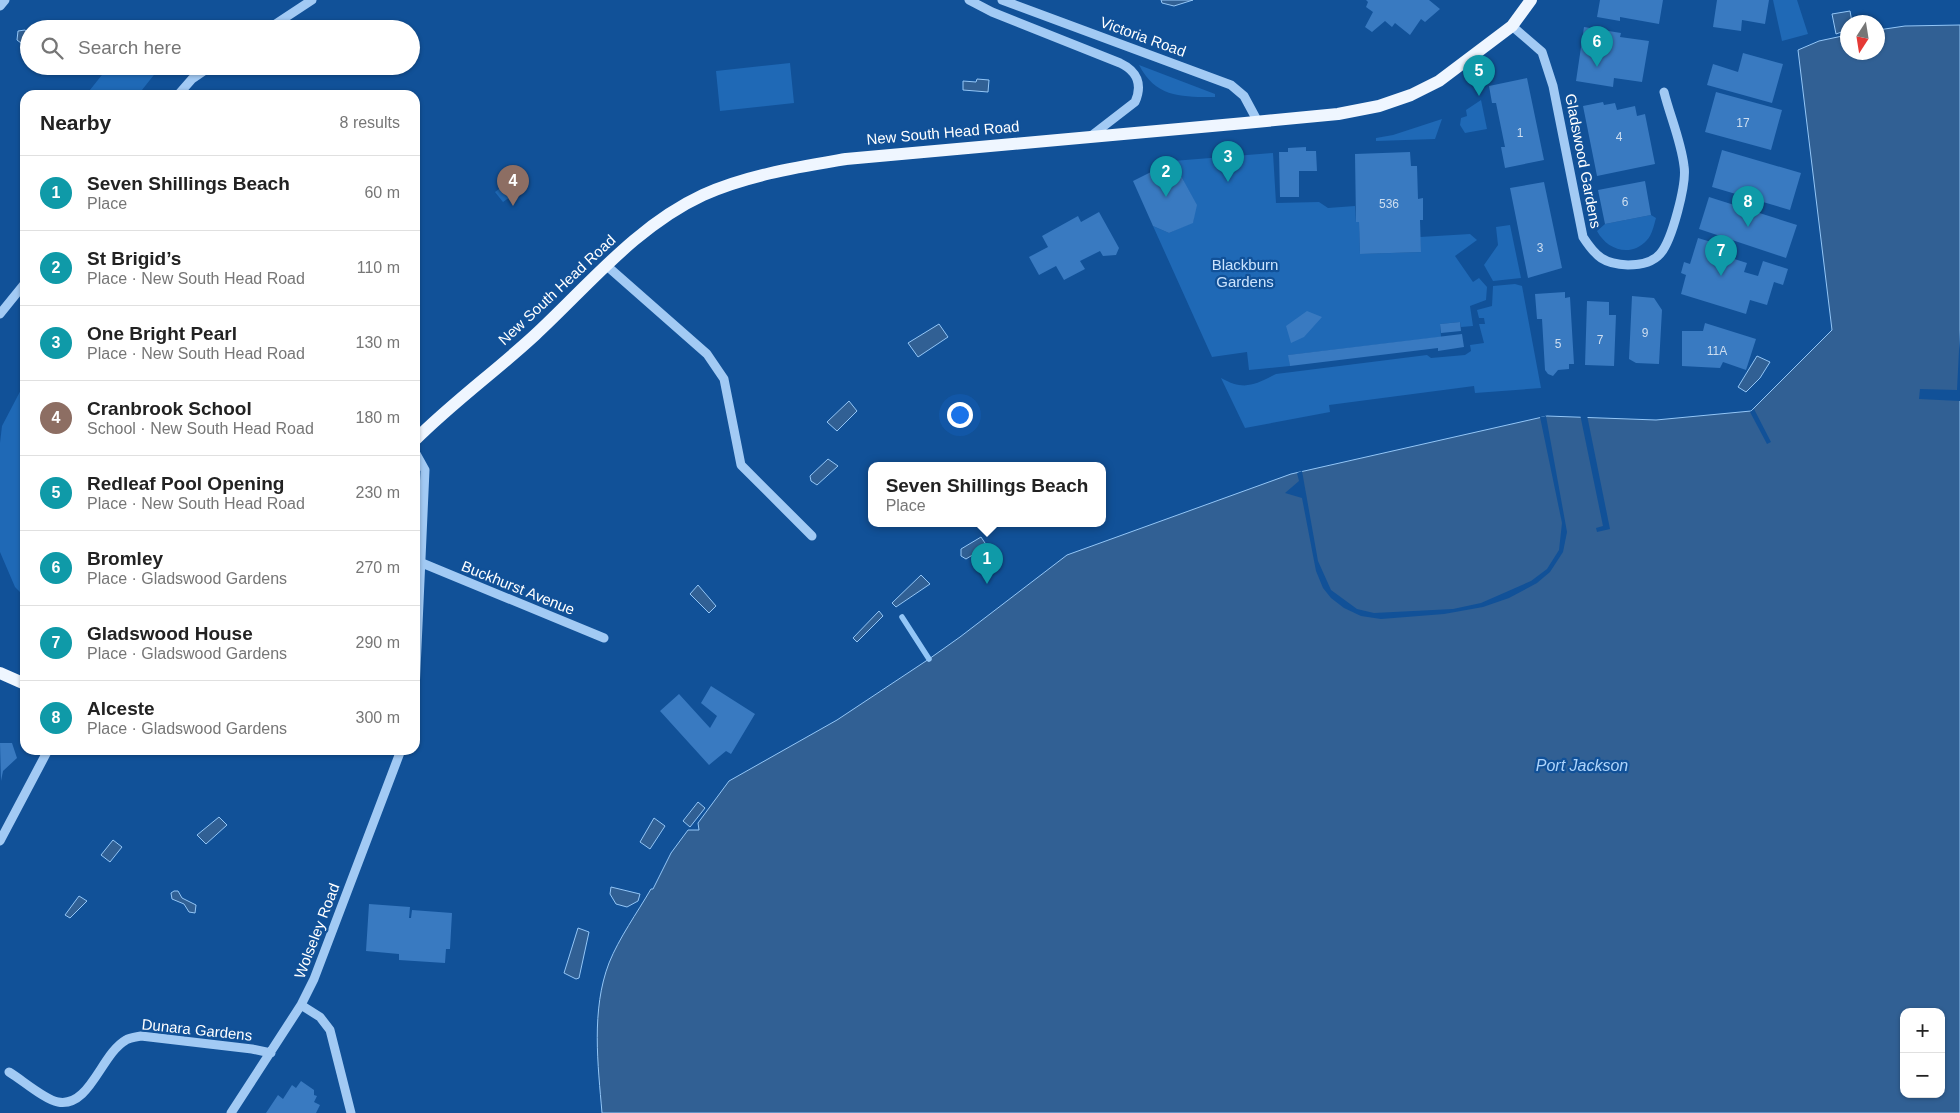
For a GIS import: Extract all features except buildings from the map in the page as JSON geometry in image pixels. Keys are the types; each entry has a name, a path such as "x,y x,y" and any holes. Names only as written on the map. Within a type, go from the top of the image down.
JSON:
{"main road":[{"name":"New South Head Road","path":"420,436 534,336 640,235 670,213 704,195 796,168 862,157 1258,122 1338,114 1379,106 1411,95 1439,81 1512,26 1531,0"},
{"path":"0,673 20,682"}],"street":[{"path":"0,6 5,0"},
{"path":"282,20 312,0"},
{"path":"969,0 992,12 1120,63 1133,72 1139,84 1135,102 1090,136"},
{"name":"Victoria Road","path":"1002,0 1231,85 1244,96 1258,122"},
{"name":"Gladswood Gardens","path":"1512,26 1542,52 1554,86 1583,237 1594,254 1611,264 1648,262 1660,254 1668,240 1684,182 1685,166 1664,92"},
{"path":"182,90 198,75"},
{"path":"607,266 707,354 724,379 741,465 812,536"},
{"path":"0,314 20,289"},
{"path":"420,461 425,470 420,600"},
{"path":"420,514 423,520"},
{"name":"Buckhurst Avenue","path":"422,563 604,638"},
{"path":"0,841 45,755"},
{"name":"Wolseley Road","path":"231,1113 301,1005 314,979 399,755"},
{"path":"301,1005 320,1017 330,1030 351,1113"},
{"name":"Dunara Gardens","path":"9,1072 56,1102 69,1102 81,1097 116,1049 126,1039 140,1036 252,1049 271,1053"}],"green space":[{"path":"1773,0 1797,0 1808,34 1782,41"},
{"path":"790,63 794,103 720,111 716,71"},
{"path":"1139,65 1215,94 1215,97 1181,96 1162,90 1153,84"},
{"path":"102,75 154,75 142,90 90,90"},
{"path":"1481,100 1487,129 1465,133 1460,125 1461,118 1467,116 1466,110"},
{"path":"1442,119 1435,139 1376,141 1376,138 1393,135"},
{"name":"Blackburn Gardens","path":"1273,153 1276,203 1319,202 1328,208 1355,206 1356,222 1359,222 1360,254 1421,252 1420,237 1470,234 1477,240 1455,256 1473,282 1479,278 1487,287 1486,300 1470,306 1473,326 1461,327 1460,322 1440,324 1441,337 1289,355 1290,366 1249,370 1247,352 1212,357 1153,226 1169,233 1193,222 1196,204 1173,161"},
{"path":"506,184 514,194 503,202 495,192"},
{"path":"1651,215 1656,218 1653,230 1641,246 1634,249 1627,250 1613,247 1601,238 1597,231 1605,224"},
{"path":"1510,225 1521,278 1493,281 1484,265 1498,245 1496,227"},
{"path":"1515,284 1522,286 1541,388 1475,393 1474,386 1329,405 1330,412 1245,428 1221,378 1236,384 1249,385 1276,374 1427,355 1431,358 1465,355 1471,351 1470,345 1484,343 1479,324 1485,324 1484,318 1479,318 1477,310 1492,306 1493,286"},
{"path":"20,392 20,592 15,587 0,552 0,443 2,426"}],"water":[{"path":"1161,0 1193,0 1174,6 1162,3"},
{"path":"1850,11 1851,15 1840,15 1840,33 1836,34 1832,14"},
{"name":"Port Jackson","path":"1960,25 1960,1113 602,1113 597,1038 603,981 609,963 623,935 651,889 653,889 671,853 688,830 699,830 698,823 729,781 837,720 929,659 1067,555 1291,474 1547,416 1656,420 1751,411 1832,330 1798,50 1819,41 1840,36 1840,60 1885,60 1885,29 1905,26"},
{"path":"18,31 20,31 20,42 17,40"},
{"path":"977,79 989,80 988,92 963,90 963,81 976,82"},
{"path":"939,324 948,337 918,357 908,343"},
{"path":"1757,356 1770,362 1760,378 1746,392 1738,387"},
{"path":"849,401 857,411 837,431 827,422"},
{"path":"828,459 838,466 817,485 811,481 810,476"},
{"path":"981,537 987,546 966,559 961,556 961,549"},
{"path":"921,575 930,584 896,607 892,603"},
{"path":"698,585 716,606 709,613 690,594"},
{"path":"879,611 883,616 857,642 853,638"},
{"path":"698,802 705,808 690,827 683,821"},
{"path":"219,817 227,825 206,844 197,835"},
{"path":"654,818 665,826 650,849 640,842"},
{"path":"113,840 122,847 110,862 101,855"},
{"path":"611,887 640,894 638,901 627,907 616,904 610,894"},
{"path":"178,891 182,898 196,905 195,913 189,912 184,904 172,899 171,893"},
{"path":"79,896 87,901 70,918 65,915"},
{"path":"578,928 589,932 579,978 576,979 564,973"}],"pier":[{"path":"1960,330 1960,401 1919,399 1920,389 1957,390"},
{"path":"1754,409 1771,442 1767,444 1750,412"},
{"path":"1580,414 1587,415 1610,529 1597,532 1596,528 1603,526"},
{"path":"1546,416 1567,532 1563,552 1550,572 1537,583 1509,598 1483,607 1444,614 1381,619 1361,616 1344,608 1331,598 1323,588 1316,571 1302,498 1285,493 1299,481 1297,473 1302,471 1318,561 1331,590 1357,609 1374,613 1453,609 1481,603 1531,581 1547,569 1559,550 1562,523 1540,417"}],"waterway":[{"path":"902,617 929,659"}],"place":[{"name":"Bromley","path":"1597,67"},
{"name":"Redleaf Pool Opening","path":"1479,96"},
{"name":"One Bright Pearl","path":"1228,182"},
{"name":"St Brigid’s","path":"1166,197"},
{"name":"Cranbrook School","path":"513,206"},
{"name":"Alceste","path":"1748,227"},
{"name":"Gladswood House","path":"1721,276"},
{"name":"Seven Shillings Beach","path":"987,584"}]}
